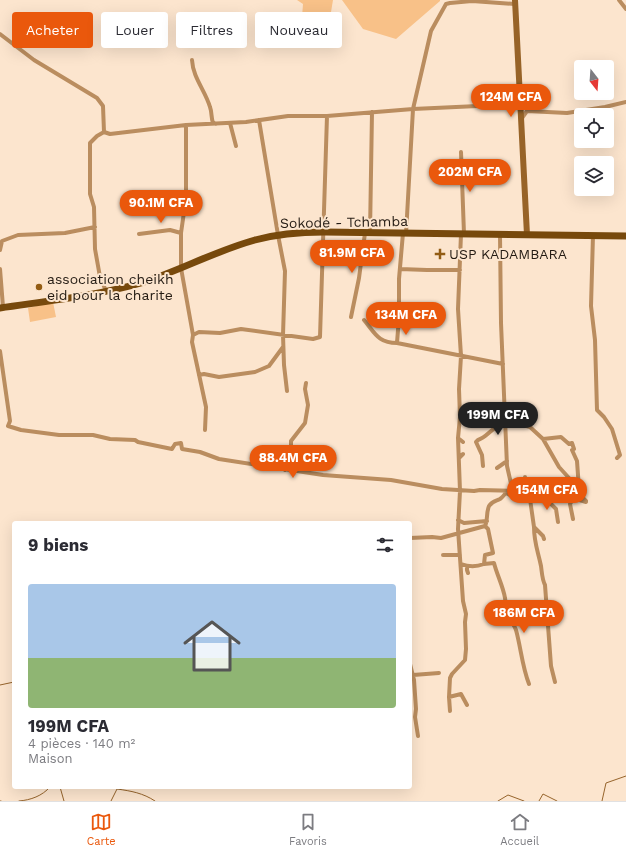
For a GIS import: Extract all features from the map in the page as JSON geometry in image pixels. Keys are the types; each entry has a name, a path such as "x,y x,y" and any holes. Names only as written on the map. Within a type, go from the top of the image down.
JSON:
{"main road":[{"path":"515,2 527,235"},
{"name":"Sokodé - Tchamba","path":"2,307 106,292 142,282 240,244 278,235 302,232 626,236"}],"street":[{"path":"620,0 626,9"},
{"path":"397,344 400,317 400,269 413,109 431,31 446,4 472,1 515,2"},
{"path":"0,34 34,60 97,98 103,106 104,132"},
{"path":"192,60 192,67 196,79 210,107 213,123 216,124"},
{"path":"520,121 527,110 567,113 626,102"},
{"path":"106,292 100,277 95,249 94,207 90,194 90,143 104,132 110,134 288,116 327,116 413,109 521,104"},
{"path":"351,317 368,233 372,112"},
{"path":"193,335 198,332 220,333 241,329 313,339 320,337 327,116"},
{"path":"259,120 285,271 283,346 287,391"},
{"path":"230,123 236,146"},
{"path":"186,126 186,198 181,233 180,268 193,335 192,342 206,407 205,430"},
{"path":"450,711 450,678 465,660 466,649 466,614 463,601 458,534 460,491 458,438 460,417 459,392 461,356 458,309 462,234 461,152"},
{"path":"0,250 2,241 18,235 65,233 95,227"},
{"path":"139,234 170,230 181,233"},
{"path":"500,235 507,461 510,484 516,491"},
{"path":"593,235 591,306 595,340 597,410 604,417 612,430 620,455 617,458"},
{"path":"0,269 2,307"},
{"path":"400,269 460,270"},
{"path":"364,320 377,337 384,342 503,364"},
{"path":"199,375 224,377 255,372 269,366 283,346"},
{"path":"0,351 1,367 10,421 8,426 21,430 59,436 94,435 110,439 135,440 138,442 172,448 175,444 181,444 182,449 200,452 219,459 270,466 285,470 343,477 391,480 460,491 516,491 526,494 573,498 586,502 581,496 579,489 577,461 572,450 574,449 572,443 569,444 561,437 543,439"},
{"path":"285,470 290,464 291,441 305,423 308,406 305,389 306,383"},
{"path":"506,411 520,424 530,427 543,439 559,467 579,489"},
{"path":"460,417 478,416 481,421"},
{"path":"483,466 482,455 476,442 483,439 496,427 503,425 506,421"},
{"path":"458,438 463,442"},
{"path":"458,458 464,454"},
{"path":"497,468 507,461"},
{"path":"525,477 526,494 530,500 534,527 535,546 545,586 551,666 555,682"},
{"path":"573,519 570,504 579,489"},
{"path":"507,491 508,494 512,496"},
{"path":"507,491 502,498 490,505 486,524 494,563 500,579 502,591 505,596 507,614 512,620 516,630 523,668 529,684"},
{"path":"544,496 556,509 558,522"},
{"path":"458,520 464,523 486,524"},
{"path":"412,538 432,536 441,538 458,534 486,524"},
{"path":"534,527 544,536 544,539"},
{"path":"484,564 485,554 492,553"},
{"path":"443,555 460,555"},
{"path":"461,564 467,566 478,566 494,563"},
{"path":"467,566 468,573"},
{"path":"412,671 416,709 415,717 418,736"},
{"path":"413,674 439,673"},
{"path":"449,696 461,694 466,706"}],"shaded area":[{"path":"297,0 333,0 331,12 302,12 303,4"},
{"path":"342,0 440,1 396,39 363,29"},
{"path":"53,302 56,317 30,322 28,308"}],"waterway":[{"path":"0,685 12,682"},
{"path":"602,801 606,783 626,776"},
{"path":"19,801 36,797 48,789"},
{"path":"61,789 64,801"},
{"path":"111,801 117,789 141,794 155,801"},
{"path":"539,801 543,794 557,801"},
{"path":"498,801 508,795 524,801"}],"place":[{"name":"USP KADAMBARA","path":"440,254"},
{"name":"association cheikh eid pour la charite","path":"39,287"}]}
